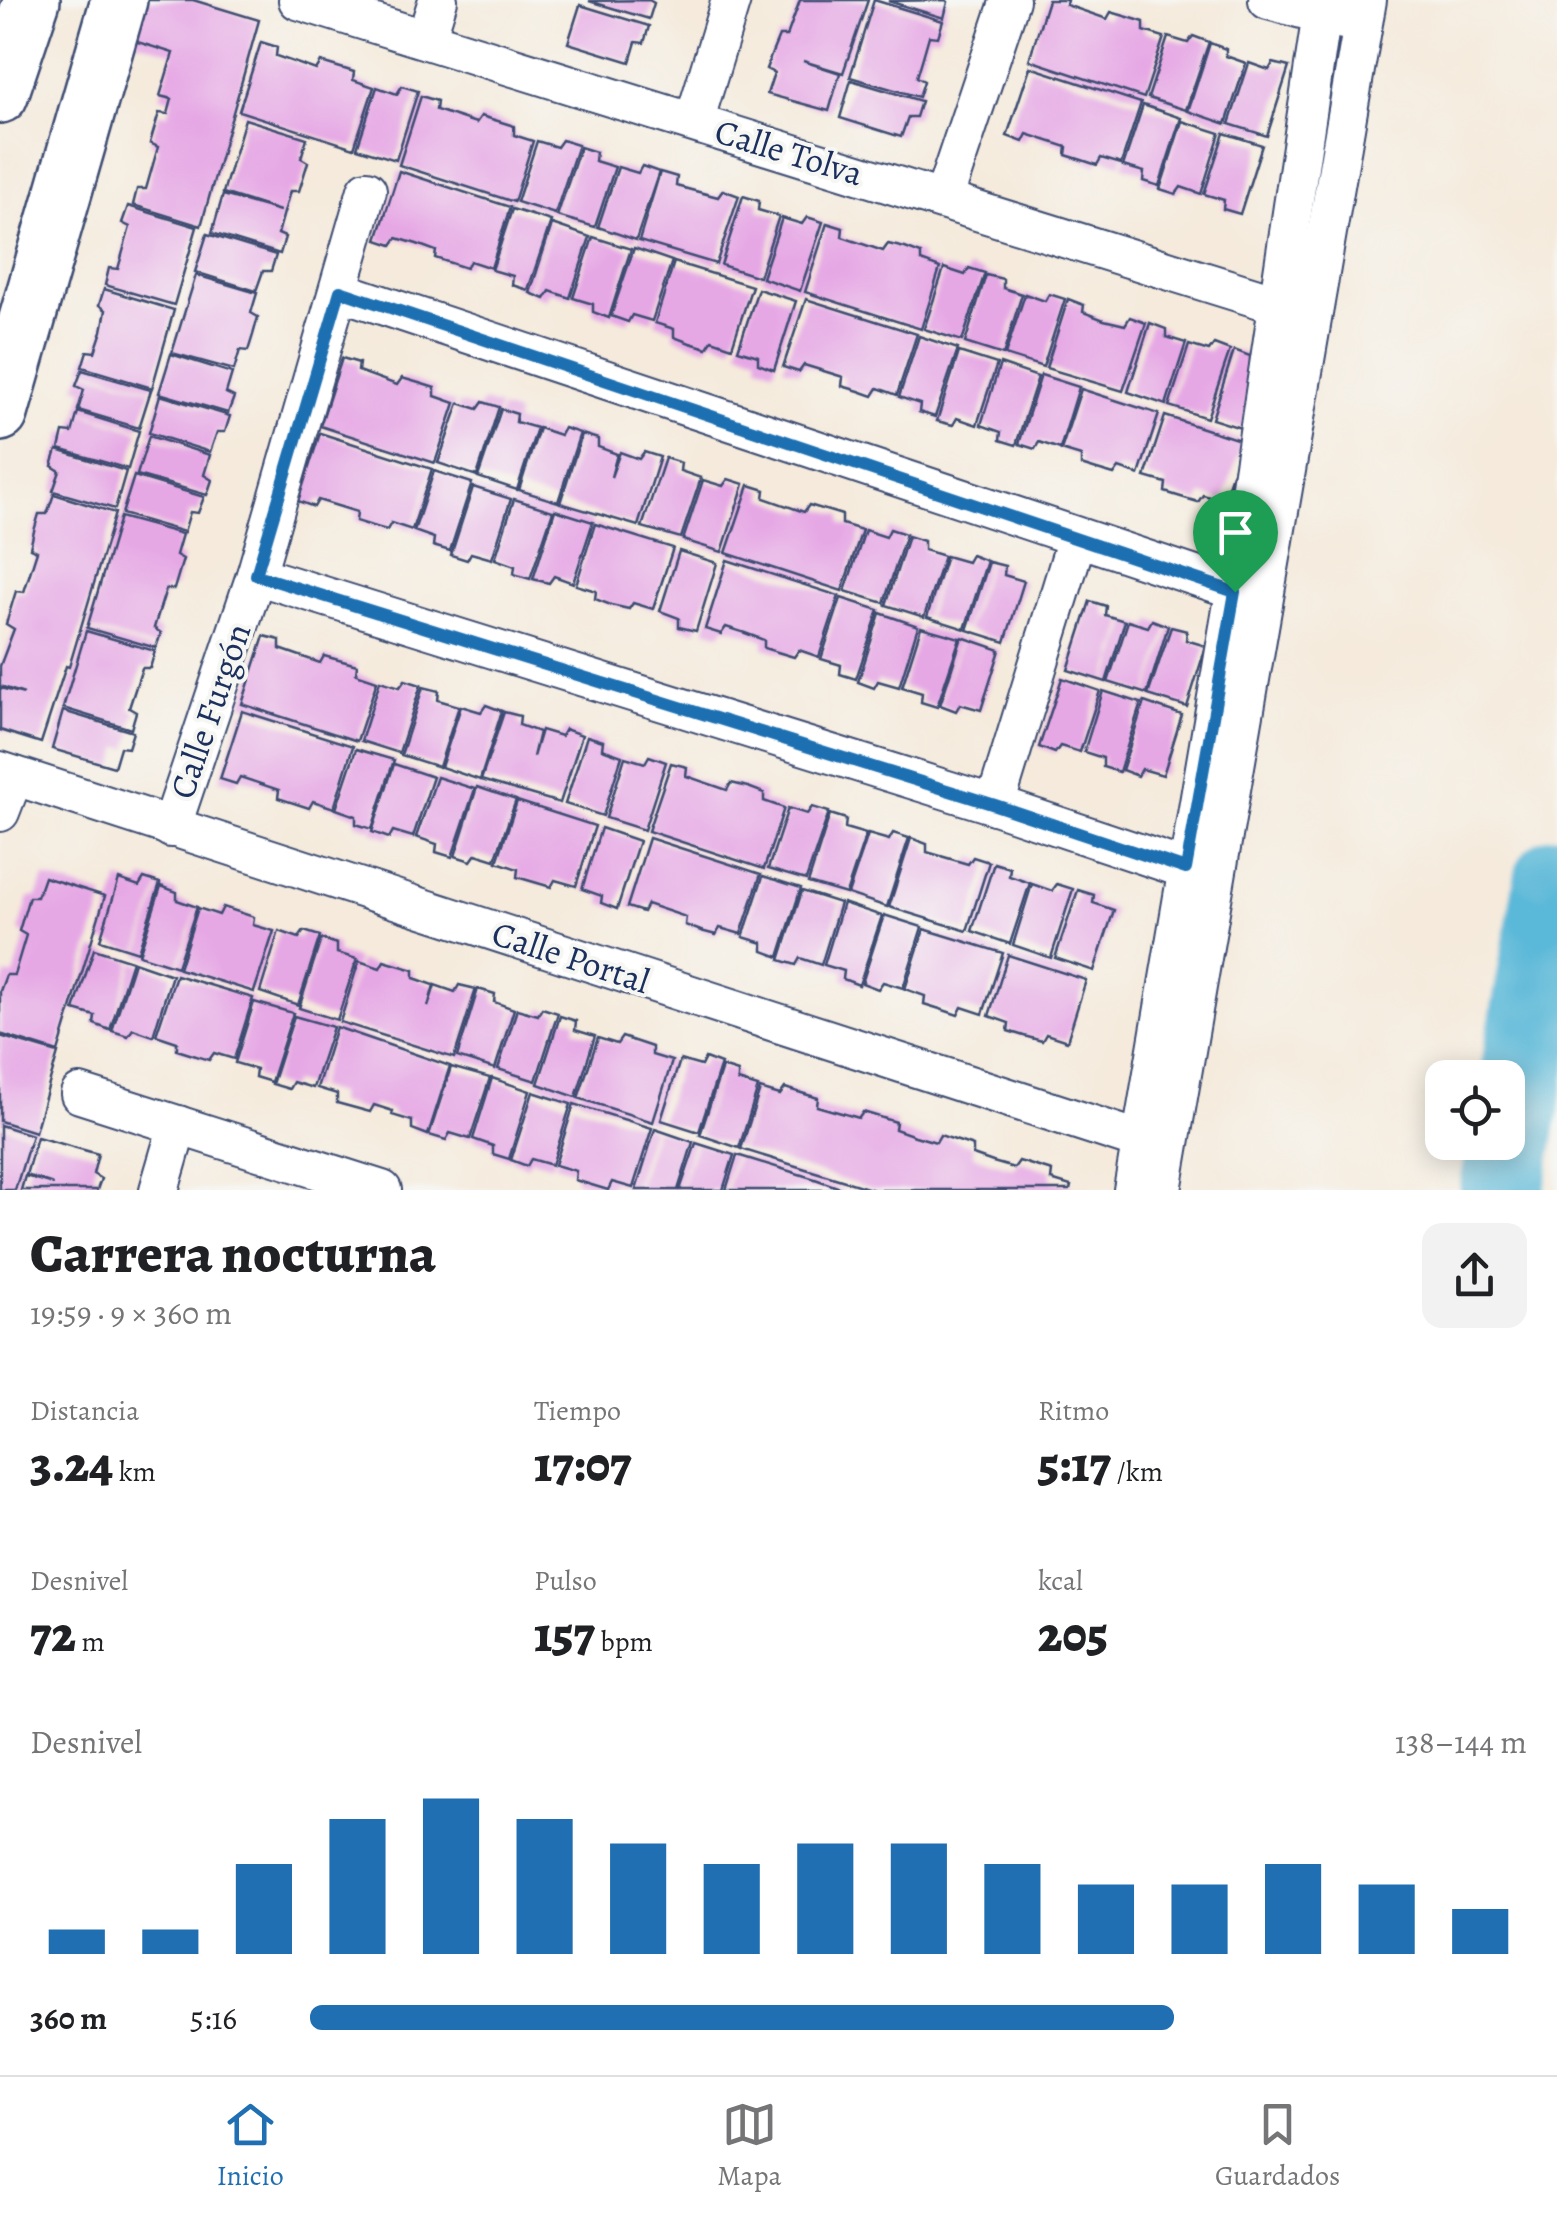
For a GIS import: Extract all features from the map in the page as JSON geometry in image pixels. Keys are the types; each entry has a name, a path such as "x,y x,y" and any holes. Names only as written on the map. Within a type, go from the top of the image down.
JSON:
{"street":[{"path":"0,94 32,0"},
{"path":"0,413 119,0"},
{"name":"Calle Tolva","path":"298,0 1280,305"},
{"path":"426,39 438,0"},
{"path":"694,122 730,0"},
{"path":"942,200 1010,0"},
{"path":"1133,1190 1186,869 1250,595 1365,12 1268,0"},
{"path":"1162,1190 1250,595 1280,305 1323,8"},
{"name":"Calle Furgón","path":"171,828 256,575 366,190"},
{"path":"340,291 1250,595"},
{"path":"995,805 1077,538"},
{"path":"256,575 995,805 1186,869"},
{"path":"0,812 7,773"},
{"name":"Calle Portal","path":"7,773 1142,1141"},
{"path":"80,1094 382,1190"},
{"path":"159,1190 178,1126"}],"building":[{"path":"142,0 193,0 259,20 201,226 133,205 137,189 146,189 158,147 150,143 159,113 168,114 172,99 160,96 173,53 131,40"},
{"path":"800,0 868,0 843,73 803,61 840,73 829,111 767,94 774,73 766,69 779,36 787,36"},
{"path":"874,0 943,21 938,37 929,36 917,77 924,81 919,97 850,77"},
{"path":"946,0 944,18 888,1"},
{"path":"1048,0 1067,0 1066,5 1107,19 1111,12 1144,22 1144,31 1164,37 1144,98 1029,60"},
{"path":"589,1 654,3 649,19"},
{"path":"580,5 649,26 644,43 636,42 630,62 568,43"},
{"path":"1193,36 1209,42 1186,110 1148,98 1168,37 1188,43"},
{"path":"261,42 277,47 276,56 316,70 321,62 354,72 353,80 374,87 354,148 239,111"},
{"path":"1210,43 1226,49 1226,56 1246,63 1226,124 1188,111"},
{"path":"1249,63 1269,70 1273,63 1289,67 1267,136 1229,124"},
{"path":"1030,67 1141,103 1121,164 1101,158 1097,165 1066,155 1067,147 1027,134 1023,142 1007,136"},
{"path":"851,80 921,101 916,117 908,117 901,137 840,118"},
{"path":"402,86 418,91 396,160 357,148 377,87 397,94"},
{"path":"421,96 437,101 436,110 476,123 481,116 514,126 514,135 533,141 514,202 399,165"},
{"path":"1143,105 1181,118 1159,186 1143,181 1144,172 1123,166"},
{"path":"245,119 307,138 301,158 308,162 299,191 290,191 278,234 285,237 280,254 212,233 223,195 280,211 223,193"},
{"path":"1182,121 1220,133 1201,194 1181,187 1176,194 1160,189"},
{"path":"1224,133 1262,145 1240,214 1223,209 1224,200 1204,194"},
{"path":"562,140 578,145 555,214 517,202 537,141 557,147"},
{"path":"580,147 596,152 595,161 615,167 595,227 557,216"},
{"path":"642,166 659,172 636,240 598,227 618,167 638,173"},
{"path":"399,171 510,207 491,268 470,261 466,268 435,258 436,251 397,238 392,245 377,240"},
{"path":"660,172 677,177 676,186 718,197 723,190 739,196 716,264 639,241"},
{"path":"743,196 759,201 758,210 779,216 759,277 721,265"},
{"path":"128,206 197,227 174,305 105,285 109,268 118,269 130,227 122,223"},
{"path":"512,209 551,221 528,290 512,285 513,276 492,270"},
{"path":"807,217 823,222 800,291 762,278 782,218 802,224"},
{"path":"827,223 843,228 842,237 883,251 888,244 905,248 921,254 921,261 940,268 921,329 805,292"},
{"path":"552,224 590,237 570,298 550,291 545,299 530,293"},
{"path":"207,234 276,255 271,271 263,271 256,291 195,272"},
{"path":"593,237 631,249 609,318 593,312 593,304 573,298"},
{"path":"634,248 672,261 652,321 632,315 628,322 611,316"},
{"path":"674,262 752,286 732,347 712,340 707,348 690,343 674,337 674,329 655,323"},
{"path":"944,268 965,275 969,268 985,273 962,341 924,329"},
{"path":"196,275 257,293 251,313 258,317 253,335 248,351 240,350 234,370 172,353"},
{"path":"986,275 1003,279 1003,288 1022,294 1003,355 965,343"},
{"path":"104,289 174,310 152,388 82,367 87,351 95,352 102,331 106,310 99,305"},
{"path":"758,289 796,301 774,370 758,364 758,356 738,350"},
{"path":"1025,294 1045,301 1049,294 1065,299 1043,367 1005,355"},
{"path":"806,299 917,334 897,395 878,388 873,396 842,386 843,377 804,365 799,372 783,367"},
{"path":"1068,299 1084,305 1083,312 1104,320 1125,325 1130,317 1146,323 1123,391 1046,368"},
{"path":"1150,323 1166,329 1166,337 1186,343 1166,405 1128,392"},
{"path":"919,336 958,349 935,417 919,412 920,404 899,397"},
{"path":"1214,344 1230,350 1207,418 1169,406 1189,345 1209,351"},
{"path":"1234,350 1250,356 1250,364 1266,370 1250,431 1212,419"},
{"path":"959,352 997,364 977,425 957,418 953,425 937,421"},
{"path":"171,354 232,373 226,393 234,397 228,413 159,393"},
{"path":"342,358 359,363 358,371 397,385 402,378 435,388 435,396 455,403 435,463 320,426"},
{"path":"1000,364 1038,377 1016,445 1000,440 1001,432 981,425"},
{"path":"82,370 151,390 139,428 78,410 84,390 76,386"},
{"path":"1041,375 1079,387 1060,449 1039,442 1035,449 1019,444"},
{"path":"1081,389 1159,414 1139,475 1119,468 1114,475 1081,465 1081,456 1061,450"},
{"path":"160,395 230,416 225,432 217,432 210,452 149,433"},
{"path":"483,402 499,407 477,476 438,463 459,403 478,409"},
{"path":"501,409 517,414 516,422 537,428 517,490 478,477"},
{"path":"78,412 139,431 128,469 59,449 63,432 72,433"},
{"path":"1165,416 1243,441 1223,501 1203,495 1198,502 1181,497 1165,492 1166,483 1145,477"},
{"path":"539,428 560,435 564,428 580,433 558,502 519,490"},
{"path":"320,433 432,469 412,530 391,523 387,530 356,521 357,512 318,500 314,507 298,501"},
{"path":"582,434 598,439 598,447 617,454 611,477 620,452 639,459 644,452 660,457 638,526 560,503"},
{"path":"149,436 210,455 204,475 212,480 207,495 137,475"},
{"path":"57,450 126,471 115,509 53,491 60,471 52,466"},
{"path":"665,458 681,463 680,471 701,478 681,538 642,527"},
{"path":"434,471 472,483 450,551 433,546 434,538 414,531"},
{"path":"134,476 204,497 198,513 190,512 184,532 122,514"},
{"path":"728,479 744,484 722,552 683,540 703,480 723,486"},
{"path":"749,485 765,490 764,498 804,512 809,505 842,515 842,524 862,530 842,591 726,553"},
{"path":"473,487 511,499 492,559 471,553 467,560 451,555"},
{"path":"54,494 115,513 69,667 66,666 41,743 0,730 0,688 24,694 0,686 0,666 14,629 6,624 16,591 24,592 37,551 30,548 39,514 47,514"},
{"path":"514,499 553,511 530,579 514,574 515,566 495,559"},
{"path":"555,510 593,522 573,583 554,576 549,583 533,579"},
{"path":"120,517 182,534 176,555 183,559 174,589 166,589 160,608 154,628 161,633 156,648 87,628"},
{"path":"595,524 673,548 653,609 633,603 629,609 611,605 595,599 596,591 576,585"},
{"path":"890,529 906,534 884,603 845,591 865,530 886,537"},
{"path":"908,536 924,541 924,550 944,556 924,617 886,605"},
{"path":"679,551 717,563 696,631 679,627 679,618 660,611"},
{"path":"971,555 987,561 965,629 927,617 946,556 967,562"},
{"path":"727,560 839,596 819,657 799,650 794,657 764,648 764,640 726,627 721,634 705,629"},
{"path":"989,562 1005,566 1004,575 1024,581 1005,642 967,630"},
{"path":"841,598 879,610 856,679 840,674 841,665 821,659"},
{"path":"1090,601 1106,606 1105,615 1125,621 1106,682 1068,670"},
{"path":"880,613 918,626 899,687 878,681 874,688 858,682"},
{"path":"1152,620 1168,626 1147,694 1108,682 1128,621 1148,627"},
{"path":"921,627 960,638 937,707 921,702 922,693 902,687"},
{"path":"1171,627 1187,631 1186,640 1206,646 1187,707 1148,695"},
{"path":"86,631 155,651 150,668 142,668 129,708 136,712 131,729 63,708"},
{"path":"264,636 280,640 280,649 320,663 324,656 357,665 356,674 377,681 357,741 242,704"},
{"path":"962,637 1000,650 981,710 960,704 956,711 940,705"},
{"path":"1062,678 1100,691 1080,752 1060,746 1055,753 1039,747"},
{"path":"405,680 421,685 399,753 361,741 380,681 400,687"},
{"path":"423,687 439,691 438,700 459,706 439,767 401,755"},
{"path":"1103,691 1141,703 1119,772 1103,767 1103,758 1084,752"},
{"path":"1144,702 1182,715 1163,775 1142,769 1138,776 1122,770"},
{"path":"486,705 502,711 480,780 441,767 461,706 481,712"},
{"path":"63,711 133,732 128,748 120,747 114,767 52,749"},
{"path":"242,711 353,746 334,808 313,801 309,808 278,798 279,790 240,777 236,784 220,779"},
{"path":"504,712 520,716 519,725 539,732 533,757 541,730 561,736 565,729 582,735 560,803 481,780"},
{"path":"587,736 603,741 602,749 622,756 603,816 565,804"},
{"path":"356,749 394,760 372,829 356,824 356,816 336,809"},
{"path":"649,756 666,762 644,830 606,818 625,757 645,763"},
{"path":"671,763 687,767 686,776 727,790 731,783 764,793 764,801 784,808 764,869 648,831"},
{"path":"394,764 433,777 413,837 393,831 389,838 372,832"},
{"path":"437,777 475,789 452,857 436,852 437,844 416,837"},
{"path":"477,787 516,800 495,860 476,854 471,861 455,856"},
{"path":"517,801 595,826 576,886 555,880 551,887 517,877 518,869 497,862"},
{"path":"812,807 829,812 806,880 768,869 788,808 807,814"},
{"path":"830,814 846,819 845,828 866,834 846,894 808,883"},
{"path":"601,828 639,841 617,909 601,903 602,896 582,889"},
{"path":"893,833 909,838 887,907 848,894 868,834 889,840"},
{"path":"649,838 761,874 741,934 720,928 716,935 701,931 685,925 686,917 647,904 643,912 627,907"},
{"path":"911,838 927,844 927,852 968,864 973,857 989,862 967,931 889,907"},
{"path":"994,863 1010,868 1009,876 1030,883 1010,944 972,931"},
{"path":"763,876 801,888 779,957 763,951 763,943 743,937"},
{"path":"44,877 105,896 58,1052 0,1034 0,991 6,975 14,975 26,935 19,931 29,897 37,897"},
{"path":"144,878 160,883 138,952 100,940 119,879 139,886"},
{"path":"1032,884 1052,891 1057,884 1073,889 1051,958 1013,945"},
{"path":"161,886 177,892 177,900 197,907 177,967 139,955"},
{"path":"1078,890 1094,895 1093,903 1114,910 1094,971 1055,958"},
{"path":"802,891 840,903 821,965 800,958 796,965 780,960"},
{"path":"843,903 882,916 859,985 843,979 844,971 824,965"},
{"path":"223,907 254,917 253,925 274,931 254,992 179,969 198,908 219,915"},
{"path":"884,915 922,927 903,988 883,982 878,989 862,983"},
{"path":"924,929 1003,953 983,1014 962,1007 958,1015 924,1004 925,996 905,989"},
{"path":"279,931 299,938 304,931 320,936 298,1005 260,992"},
{"path":"321,939 337,944 337,953 357,959 337,1020 299,1008"},
{"path":"94,949 132,961 110,1030 94,1024 95,1016 74,1010"},
{"path":"1008,955 1086,980 1067,1041 1046,1034 1042,1041 1008,1031 1009,1023 989,1016"},
{"path":"359,961 380,968 384,961 414,970 414,978 434,985 428,1007 435,985 455,992 459,985 476,989 454,1058 340,1022"},
{"path":"134,962 172,975 153,1036 133,1029 128,1036 112,1031"},
{"path":"176,975 253,998 234,1059 214,1053 209,1060 177,1050 177,1042 156,1035"},
{"path":"478,989 495,994 494,1002 514,1009 495,1069 457,1057"},
{"path":"254,1002 293,1013 271,1082 255,1077 256,1069 235,1063"},
{"path":"542,1008 558,1013 536,1081 498,1069 517,1009 538,1015"},
{"path":"294,1016 333,1027 313,1088 293,1082 289,1089 272,1084"},
{"path":"560,1016 576,1021 575,1030 595,1036 576,1097 538,1084"},
{"path":"336,1027 450,1066 428,1135 412,1129 412,1121 392,1115 393,1111 374,1105 370,1112 337,1103 337,1094 317,1088"},
{"path":"0,1036 58,1053 35,1132 0,1121"},
{"path":"622,1037 652,1047 652,1055 672,1061 653,1122 578,1098 598,1038 617,1044"},
{"path":"705,1058 721,1064 699,1132 661,1120 680,1060 701,1066"},
{"path":"451,1067 490,1078 470,1139 450,1133 446,1140 429,1135"},
{"path":"722,1067 738,1072 738,1081 758,1087 739,1148 700,1135"},
{"path":"492,1078 530,1091 509,1159 493,1154 493,1146 473,1139"},
{"path":"785,1088 818,1098 817,1106 859,1118 863,1112 896,1122 895,1129 915,1136 936,1142 940,1135 973,1146 973,1155 993,1162 1014,1168 1019,1161 1052,1171 1051,1180 1071,1186 1070,1190 874,1190 741,1149 760,1089 780,1095"},
{"path":"533,1092 571,1104 552,1165 531,1159 527,1166 511,1160"},
{"path":"574,1104 652,1128 633,1188 612,1182 608,1190 575,1180 576,1171 555,1165"},
{"path":"0,1125 32,1135 15,1190 0,1190"},
{"path":"655,1129 693,1142 678,1190 636,1190"},
{"path":"37,1137 98,1154 93,1174 101,1179 97,1190 21,1190 25,1176 53,1184 26,1175"},
{"path":"696,1143 734,1155 723,1190 680,1190"},
{"path":"737,1155 815,1179 846,1190 726,1190"}],"waterway":[{"path":"1502,1190 1557,879"}],"route":[{"path":"340,291 1235,592 1186,869 995,805 256,575 340,291"}]}
